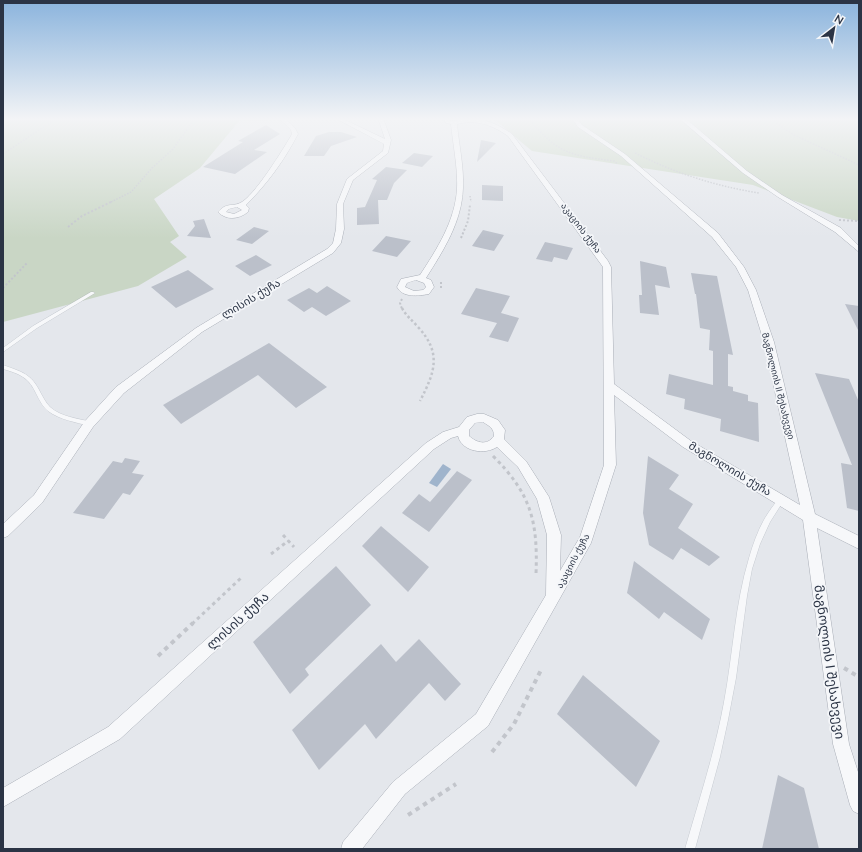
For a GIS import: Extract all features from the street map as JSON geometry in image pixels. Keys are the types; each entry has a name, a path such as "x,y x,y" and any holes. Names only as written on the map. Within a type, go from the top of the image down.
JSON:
{"street":[{"path":"242,205 259,190 281,158"},
{"name":"ლისის ქუჩა","path":"3,532 38,499 89,424 120,390 199,330 330,251 337,244 340,229 340,204 350,179 380,158"},
{"path":"422,278 442,246 451,227 457,208 460,188 457,158"},
{"name":"აკაციის ქუჩა","path":"527,158 607,267 610,465 586,539 553,597"},
{"name":"მაგნოლიის II შესახვევი","path":"626,158 715,235 740,267 752,290 769,342 809,517"},
{"path":"728,158 745,172 780,196 838,230 859,250"},
{"path":"422,278 428,282 429,289 422,294 409,294 402,289 402,284 407,279 422,278"},
{"name":"მაგნოლიის ქუჩა","path":"608,385 687,444 809,517 859,543"},
{"path":"484,418 490,420 498,427 500,436 498,441 486,447 476,446 464,438 463,430 464,425 472,419 484,418"},
{"name":"ლისის ქუჩა","path":"3,798 114,733 430,446 447,435 463,430"},
{"path":"350,849 399,788 482,720 553,597 554,535 543,497 522,464 498,441"},
{"name":"მაგნოლიის I შესახვევი","path":"809,517 841,744 859,805"}],"lane":[{"path":"3,350 35,327 93,293"},
{"path":"3,367 26,376 49,409 59,416 89,424"},
{"path":"690,849 728,703 748,575 759,538 770,513 781,500"}],"path":[{"path":"68,227 82,216 131,192 162,158"},
{"path":"593,158 614,161 625,169 638,168"},
{"path":"645,158 663,168 697,180 745,191 780,196"},
{"path":"843,158 859,165"},
{"path":"461,238 468,221 470,196"},
{"path":"838,230 839,218 859,221"},
{"path":"3,288 27,263"},
{"path":"409,294 400,303 402,309 434,349 435,366 430,381 420,401"},
{"path":"491,453 512,474 530,507 536,526 538,546 536,574"},
{"path":"282,535 294,547"},
{"path":"271,554 288,541"},
{"path":"158,656 241,578"},
{"path":"492,752 504,740 522,711 541,670"},
{"path":"408,815 456,784"}],"green space":[{"path":"3,158 209,158 200,168 154,199 179,236 170,242 187,257 138,286 3,322"},
{"path":"576,158 859,158 859,221 837,217 753,185"}],"water":[{"path":"443,464 451,469 437,487 429,483"}],"building":[{"path":"218,158 259,158 235,174 203,167"},
{"path":"408,158 431,158 422,167 402,163"},
{"path":"386,167 407,170 394,183 387,200 378,200 379,224 357,225 357,208 365,207 377,180 372,179"},
{"path":"482,185 503,186 503,201 482,200"},
{"path":"204,219 211,238 187,236 195,226 193,221"},
{"path":"254,227 269,231 252,244 236,240"},
{"path":"483,230 504,235 494,251 472,246"},
{"path":"386,236 411,241 397,257 372,251"},
{"path":"545,242 573,248 567,260 554,257 552,262 536,259"},
{"path":"256,255 272,265 250,276 235,266"},
{"path":"640,261 666,267 670,288 655,285 659,315 640,313 639,295 642,295"},
{"path":"188,270 214,289 176,308 151,287"},
{"path":"691,273 717,276 733,355 728,354 728,386 733,387 733,391 748,395 748,401 758,403 759,442 720,431 721,419 684,409 685,399 666,394 669,374 713,385 713,351 709,350 710,330 700,328 696,294"},
{"path":"327,286 351,301 326,316 312,307 304,312 287,300 309,288 317,293"},
{"path":"476,288 510,296 501,313 519,318 508,342 489,337 497,323 461,314"},
{"path":"845,304 859,306 859,332"},
{"path":"269,343 327,387 296,408 258,375 181,424 163,405"},
{"path":"815,373 849,379 859,402 859,511 847,508 841,463 852,465"},
{"path":"648,456 679,475 669,489 693,504 678,528 720,557 709,566 681,548 673,560 649,545 643,513"},
{"path":"125,458 140,461 132,473 144,475 130,495 123,493 104,519 73,513 113,461 122,463"},
{"path":"457,471 472,480 429,532 402,513 419,494 430,502"},
{"path":"381,526 429,567 408,592 362,546"},
{"path":"634,561 710,619 702,640 664,612 659,619 627,593"},
{"path":"336,566 371,605 305,669 309,675 290,694 253,642"},
{"path":"419,639 461,684 445,701 429,683 376,739 365,724 319,770 292,730 381,644 396,662"},
{"path":"583,675 660,741 636,787 557,714"},
{"path":"778,775 804,788 819,849 762,849"}]}
